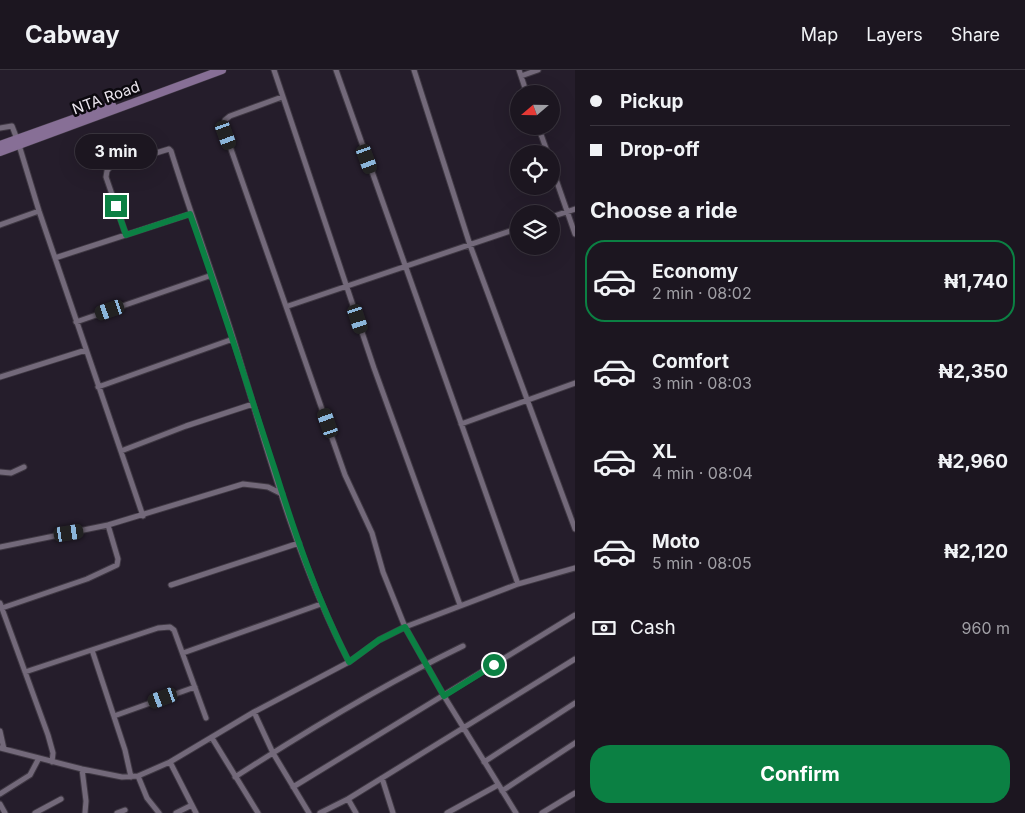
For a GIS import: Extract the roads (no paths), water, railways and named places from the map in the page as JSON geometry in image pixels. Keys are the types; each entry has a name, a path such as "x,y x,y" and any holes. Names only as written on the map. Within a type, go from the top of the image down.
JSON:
{"main road":[{"name":"NTA Road","path":"0,152 18,142 211,70"},
{"name":"NTA Road","path":"0,145 18,142 222,70"}],"street":[{"path":"274,70 347,286 460,605"},
{"path":"336,70 518,584"},
{"path":"414,70 470,245 575,529"},
{"path":"524,85 520,73 538,70"},
{"path":"282,97 230,116 225,120 224,127 346,475 372,532 383,572 405,627 444,696 516,813"},
{"path":"0,128 12,126 18,142 76,322 143,516"},
{"path":"126,235 106,171 110,167 165,148 171,151 282,494 320,604 349,662"},
{"path":"560,191 575,234"},
{"path":"560,214 575,209"},
{"path":"0,225 39,211"},
{"path":"56,258 190,214"},
{"path":"288,306 510,231"},
{"path":"76,322 212,275"},
{"path":"98,387 233,339"},
{"path":"0,377 86,350"},
{"path":"460,424 575,382"},
{"path":"122,452 186,426 253,404"},
{"path":"0,472 11,473 24,467"},
{"path":"0,547 143,516 242,484 268,486 282,494"},
{"path":"52,762 53,753 48,735 1,605 87,579 117,565 118,559 108,525"},
{"path":"170,585 299,543"},
{"path":"0,731 2,749 82,770 131,777 138,776 170,762 254,712 349,662 379,640 405,627 518,584 575,568"},
{"path":"183,653 320,604"},
{"path":"294,787 575,616"},
{"path":"25,672 166,626 174,630 206,718"},
{"path":"235,778 273,753 427,663 463,646"},
{"path":"92,650 114,716 131,777"},
{"path":"320,813 348,799 575,659"},
{"path":"114,716 195,686"},
{"path":"484,762 575,703"},
{"path":"254,712 273,753 309,813"},
{"path":"212,738 258,813"},
{"path":"447,813 500,788 575,743"},
{"path":"0,794 30,776 39,758"},
{"path":"170,762 196,813"},
{"path":"82,770 86,801 85,813"},
{"path":"138,776 149,801 160,813"},
{"path":"382,778 393,813"},
{"path":"542,813 575,793"},
{"path":"35,813 62,799"},
{"path":"348,799 356,813"},
{"path":"0,804 4,813"},
{"path":"176,813 192,805"},
{"path":"117,813 125,810"}]}
